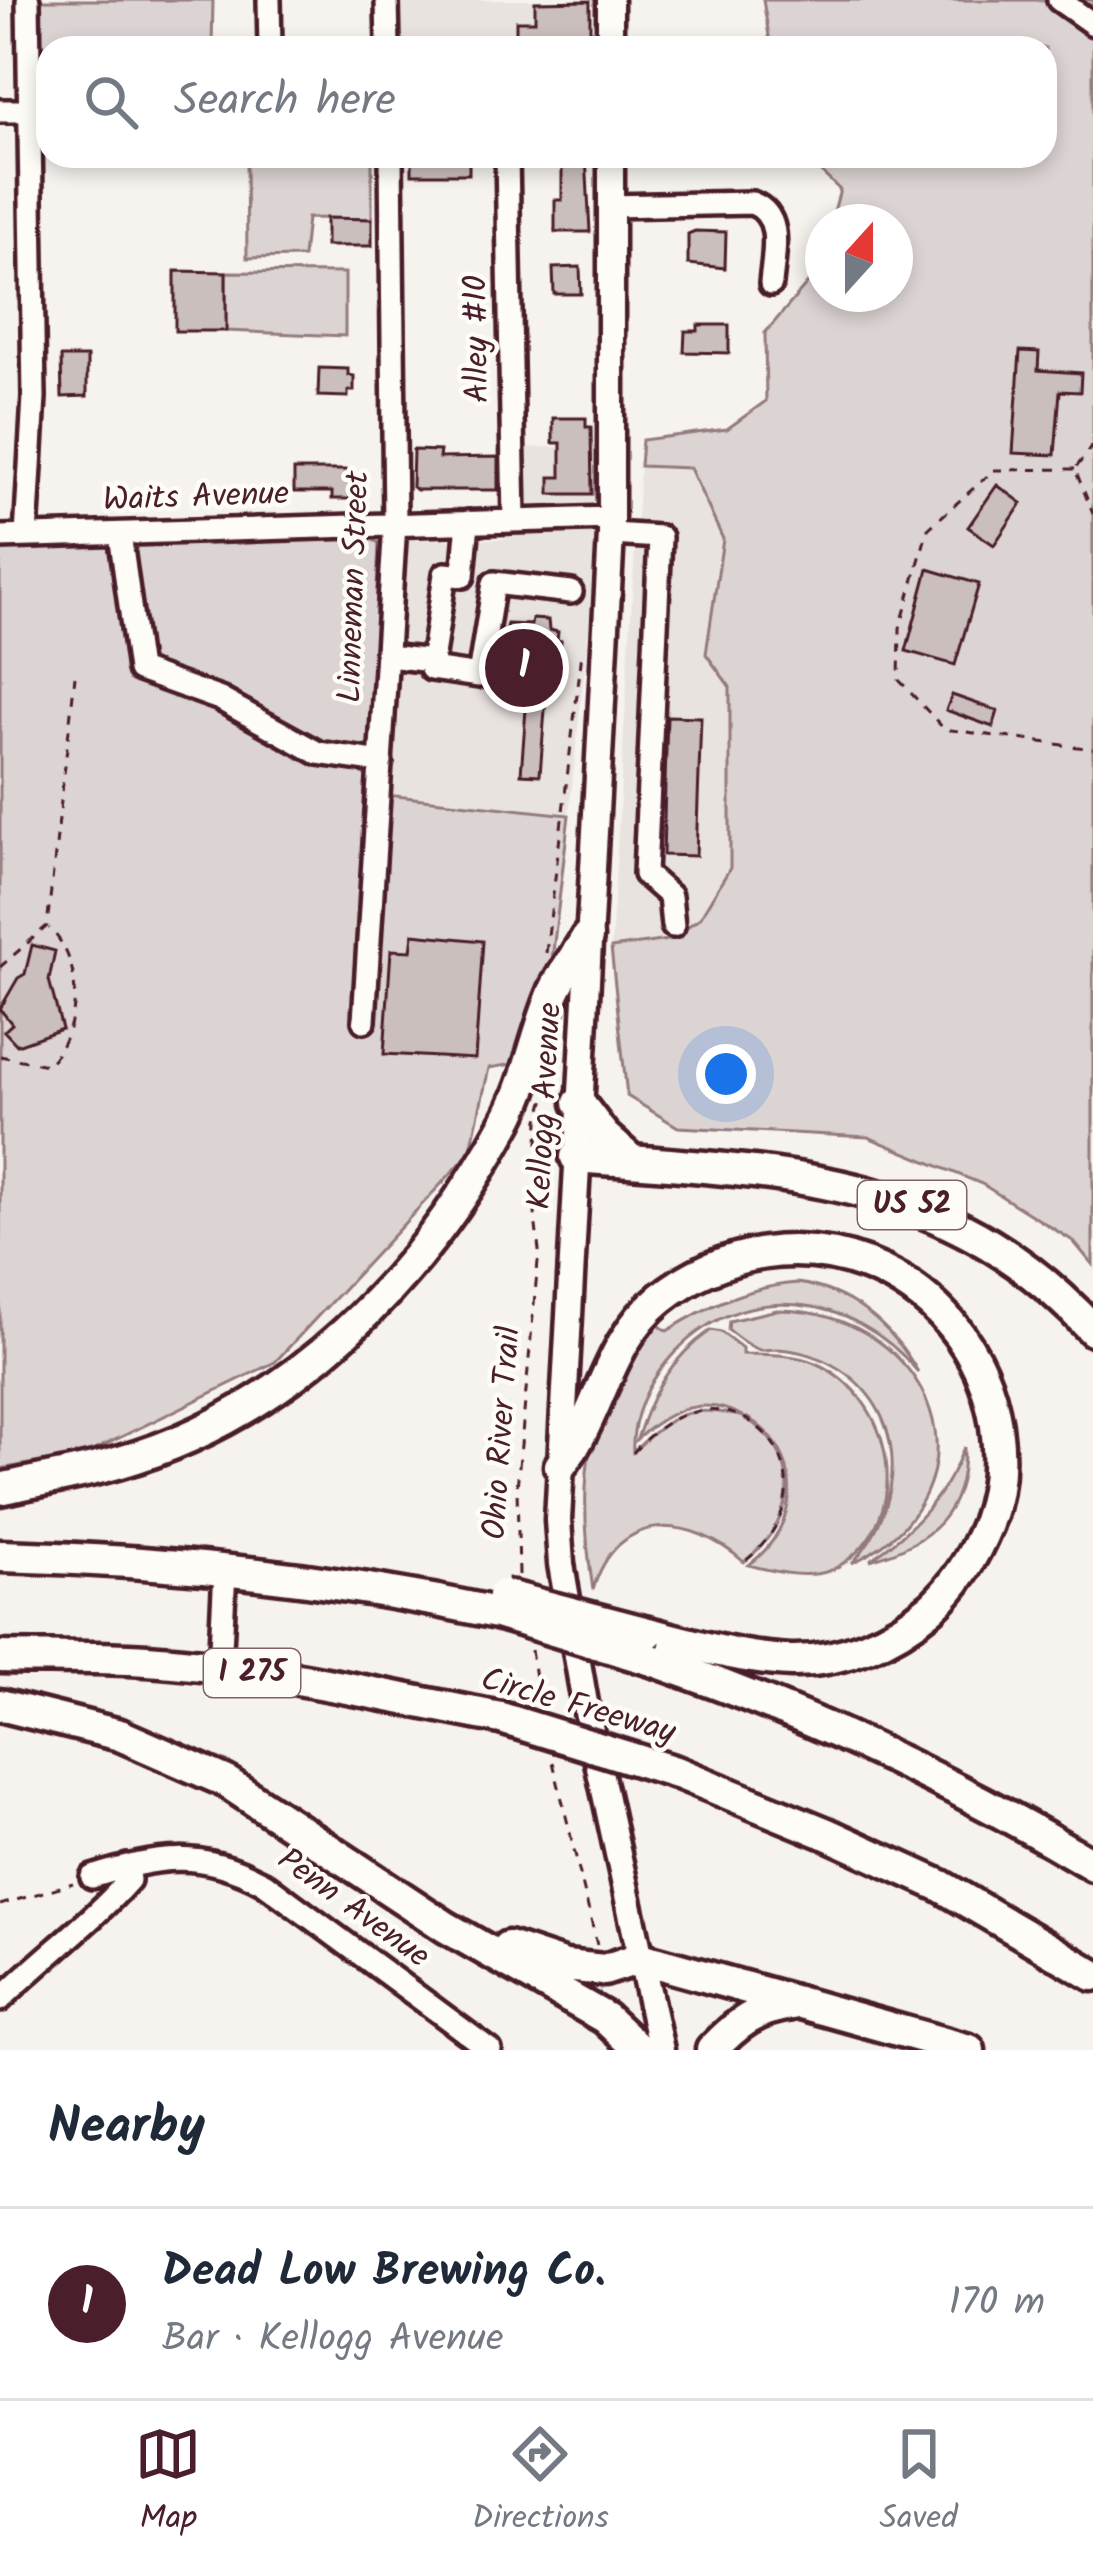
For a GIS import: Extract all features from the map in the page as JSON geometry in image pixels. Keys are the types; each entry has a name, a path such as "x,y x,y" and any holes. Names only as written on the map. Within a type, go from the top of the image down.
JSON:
{"highway":[{"path":"0,1489 119,1462 200,1430 256,1401 336,1342 424,1249 471,1183 509,1117 538,1049 554,991 587,937"},
{"path":"579,1103 604,1136 632,1161"},
{"name":"US 52","path":"576,1157 817,1178 920,1208 994,1246 1063,1297 1093,1330"},
{"path":"560,1466 580,1442 595,1396 632,1328 688,1279 730,1260 802,1250 861,1262 917,1292 967,1344 994,1410 998,1487 982,1536 956,1582 939,1600 879,1642 829,1658 794,1661 652,1647"},
{"name":"Circle Freeway","path":"0,1556 225,1570 407,1594 504,1595 652,1647 938,1780 1093,1865"},
{"name":"Circle Freeway","path":"0,1658 147,1660 220,1668 501,1718 676,1772 941,1886 1093,1975"},
{"path":"0,1705 120,1735 225,1781 446,1927 605,2018 639,2050"},
{"path":"446,1927 565,1966 604,1970 640,1958 969,2050"},
{"path":"712,2050 739,2022 764,2008 802,2003"}],"main road":[{"path":"610,0 610,36"},
{"name":"Kellogg Avenue","path":"611,168 611,526 560,1466 561,1564 661,2050"}],"street":[{"path":"28,0 36,89"},
{"path":"269,0 270,36"},
{"path":"387,0 388,36"},
{"path":"1059,0 1093,24"},
{"path":"0,110 36,111"},
{"path":"26,536 34,398 37,168"},
{"name":"Linneman Street","path":"364,1021 395,523 391,168"},
{"name":"Alley #10","path":"507,168 514,521"},
{"path":"610,206 752,203 762,207 775,231 771,284"},
{"name":"Waits Avenue","path":"0,537 514,521 611,526 660,537 645,874 670,896 673,926"},
{"path":"463,576 468,522"},
{"path":"120,534 139,670 220,699 319,753 380,761"},
{"path":"494,583 479,676 431,670 445,574 571,592"},
{"path":"388,656 432,661"},
{"path":"220,1668 225,1570"},
{"name":"Penn Avenue","path":"92,1877 128,1873 166,1857 193,1858 243,1871 490,2050"},
{"path":"0,2000 94,1919 128,1873"}],"path":[{"path":"1075,469 1093,445"},
{"path":"1075,469 1093,514"},
{"path":"1075,469 994,470 928,529 900,628 898,680 944,729 1093,749"},
{"path":"546,956 583,638"},
{"path":"0,967 47,926 75,676"},
{"path":"0,1055 47,1065 63,1050 76,1000 66,943 47,926"},
{"name":"Ohio River Trail","path":"504,1595 539,1251 535,1218 539,1120 548,1082"},
{"path":"633,1454 669,1419 693,1410 720,1410 745,1418 766,1434 781,1456 788,1481 786,1507 776,1531 745,1562"},
{"path":"529,1642 539,1704"},
{"path":"550,1749 600,1958"},
{"path":"0,1905 92,1877"}],"shaded area":[{"path":"33,0 213,0 212,36 36,36 36,59"},
{"path":"396,0 590,0 590,36 396,36"},
{"path":"763,0 1093,0 1093,1265 1073,1241 982,1184 868,1137 678,1127 627,1096 611,948 668,940 700,918 730,868 730,687 706,654 723,539 690,468 640,466 642,440 727,429 766,401 765,333 805,286 805,312 913,312 913,204 836,204 840,190 817,168 1057,168 1057,36 769,36"},
{"path":"246,168 372,168 372,219 307,218 303,257 247,258"},
{"path":"226,272 345,273 345,336 226,331"},
{"path":"595,446 596,558 569,815 390,798 405,540 504,539 508,448"},
{"path":"640,466 690,468 723,539 706,654 730,686 730,868 700,918 668,940 611,948"},
{"path":"364,536 379,543 368,793 569,815 549,986 524,1062 489,1068 470,1153 275,1362 86,1454 0,1469 0,546"},
{"path":"797,1283 835,1293 868,1313 896,1340 918,1372 892,1345 829,1311 762,1306 729,1315 697,1332 661,1368 638,1414 633,1452 682,1415 709,1411 744,1417 715,1407 688,1408 661,1420 637,1439 664,1378 711,1330 742,1348 742,1354 788,1356 815,1363 842,1379 863,1402 878,1429 887,1489 879,1518 864,1545 839,1566 819,1574 749,1565 779,1530 790,1489 779,1449 746,1417 779,1452 787,1486 779,1520 758,1549 744,1562 701,1535 657,1528 637,1533 619,1545 593,1590 587,1540 588,1462 599,1412 628,1356 649,1325 667,1331 729,1299"},
{"path":"777,1310 831,1318 876,1340 910,1372 930,1410 936,1452 926,1493 899,1531 852,1563 884,1511 891,1482 892,1453 885,1425 872,1399 851,1377 823,1360 790,1350 760,1350 728,1330 729,1321"},
{"path":"964,1447 958,1490 941,1522 911,1544 870,1560 926,1511 948,1481"}],"building":[{"path":"590,1 590,36 516,36 516,21 535,21 535,2"},
{"path":"412,168 469,168 469,174 412,174"},
{"path":"562,168 587,168 590,232 555,232 555,200 562,200"},
{"path":"326,218 372,219 372,246 326,246"},
{"path":"726,232 725,268 688,264 688,234"},
{"path":"580,267 581,294 554,294 553,268"},
{"path":"175,271 226,272 226,331 175,331"},
{"path":"698,325 729,325 729,353 684,352 685,331 698,331"},
{"path":"1020,351 1039,352 1038,370 1081,373 1080,392 1060,391 1055,455 1013,453"},
{"path":"61,357 87,357 87,396 62,397"},
{"path":"319,368 348,369 348,375 354,376 354,391 348,391 348,397 318,396"},
{"path":"553,418 586,418 586,427 591,427 592,494 550,494 550,477 561,477 561,443 553,443"},
{"path":"413,450 440,451 439,458 498,457 498,490 417,490 412,487"},
{"path":"294,470 353,470 353,499 332,499 332,492 294,492"},
{"path":"997,485 1022,503 994,545 968,527"},
{"path":"928,569 979,584 955,665 906,651"},
{"path":"532,619 548,620 549,630 558,632 561,641 558,683 554,683 553,698 546,697 540,775 521,774 527,696 513,695 514,684 492,683 507,624 531,625"},
{"path":"952,695 998,711 993,727 946,710"},
{"path":"667,716 701,717 696,856 663,855"},
{"path":"413,934 483,941 475,1059 384,1054 391,950 411,951"},
{"path":"32,945 55,951 49,980 62,1029 17,1045 4,1031 12,1024 0,1009 25,974"}],"place":[{"name":"Dead Low Brewing Co.","path":"524,668"}]}
